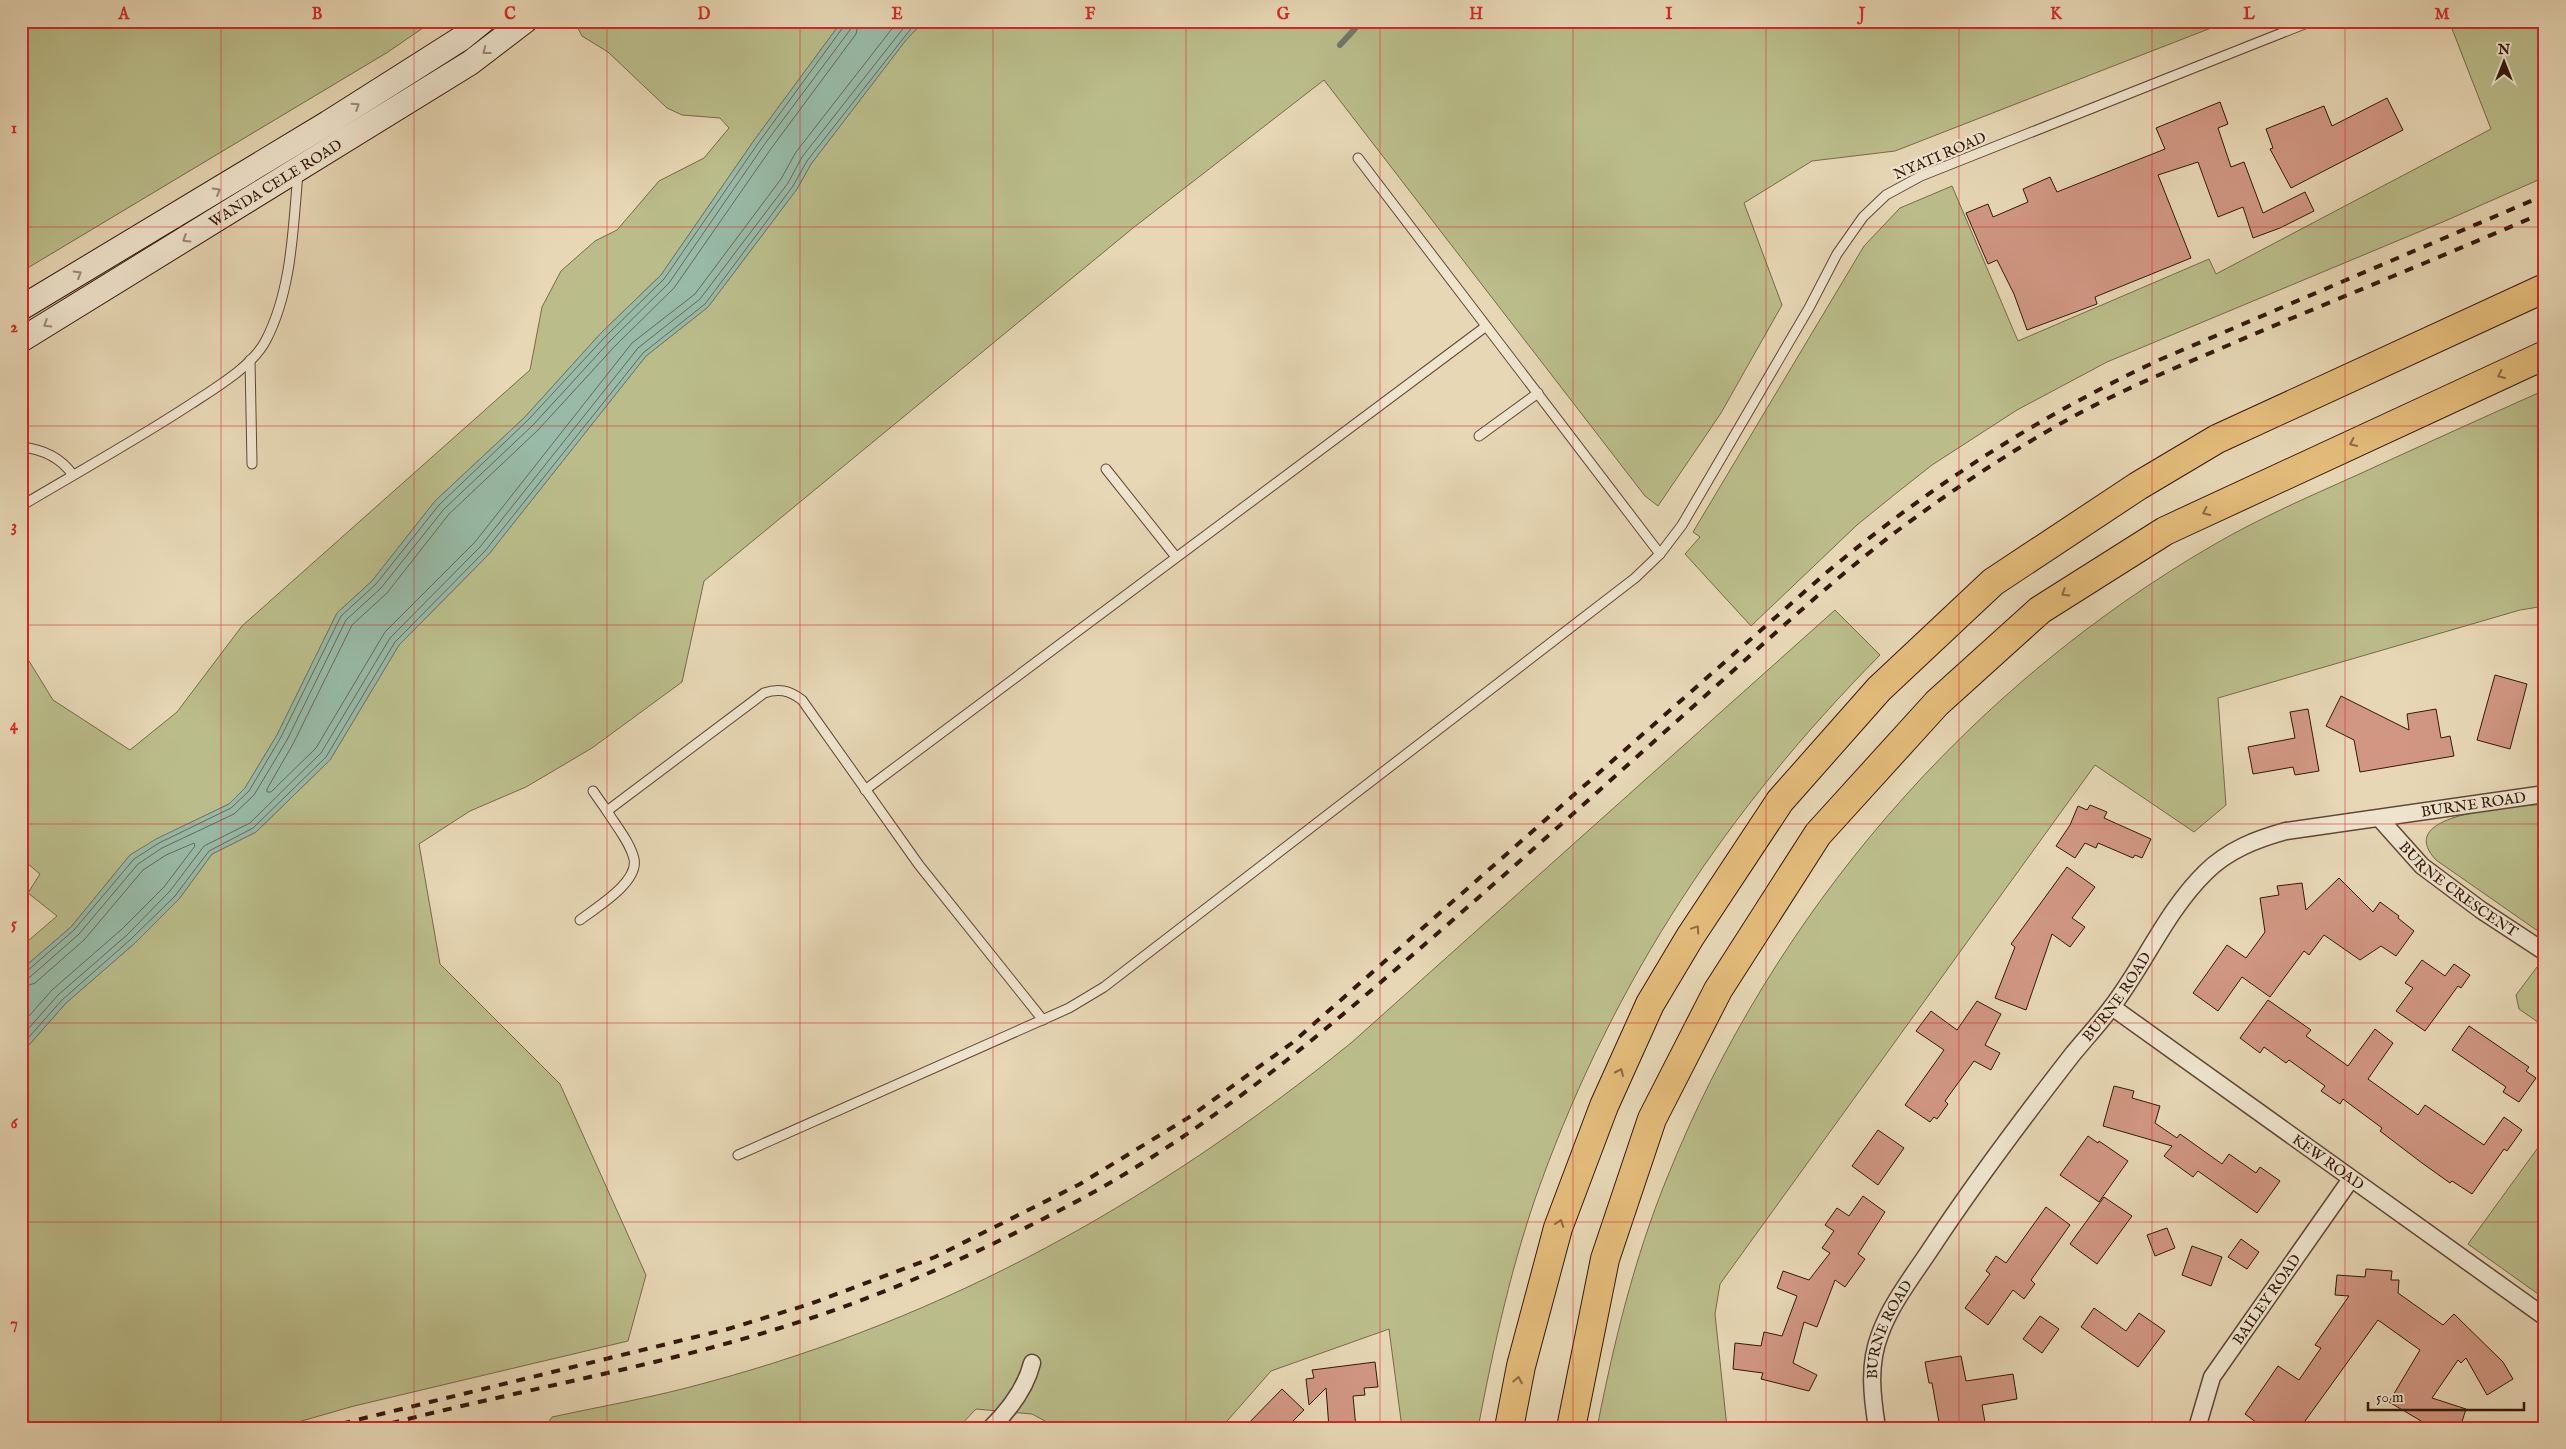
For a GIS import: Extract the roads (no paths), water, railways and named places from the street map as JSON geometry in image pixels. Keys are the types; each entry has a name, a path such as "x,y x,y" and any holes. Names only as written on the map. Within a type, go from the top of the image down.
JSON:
{"highway":[{"path":"1509,1428 1520,1366 1558,1228 1604,1106 1650,1004 1690,937 1780,801 1880,689 1993,582 2138,486 2217,439 2545,288"},
{"path":"1571,1428 1605,1259 1652,1119 1718,990 1818,834 1937,703 2040,610 2165,531 2545,355"}],"street":[{"name":"WANDA CELE ROAD","path":"21,308 328,123 462,38 483,21"},
{"name":"WANDA CELE ROAD","path":"21,340 470,63 525,21"},
{"name":"BURNE ROAD","path":"1877,1428 1871,1385 1874,1359 1880,1334 1896,1302 1956,1211 2073,1054 2112,1007 2184,895 2207,870 2236,850 2259,838 2286,831 2336,822 2380,819 2545,794"},
{"name":"BURNE CRESCENT","path":"2380,819 2422,866 2481,910 2545,952"},
{"name":"KEW ROAD","path":"2112,1007 2545,1317"},
{"name":"BAILEY ROAD","path":"2197,1428 2212,1377 2351,1179"},
{"path":"991,1428 1014,1401 1030,1373 1032,1363"}],"lane":[{"name":"NYATI ROAD","path":"738,1155 1043,1020 1104,987 1635,578 1660,554 1682,525 1804,317 1837,254 1864,217 1886,195 1930,173 2312,21"},
{"path":"1358,158 1660,554"},
{"path":"21,506 161,423 229,379 266,342 278,312 288,267 298,170"},
{"path":"865,790 1486,327"},
{"path":"250,360 252,464"},
{"path":"1480,436 1538,393"},
{"path":"21,447 46,453 66,466 74,475"},
{"path":"1106,468 1176,557"},
{"path":"607,811 764,693 774,689 786,690 802,700 919,865 1043,1020"},
{"path":"580,920 627,883 633,872 634,861 631,850 593,791"}],"water":[{"path":"842,21 924,21 906,40 811,164 797,189 708,307 646,356 489,554 399,645 330,760 256,832 212,854 179,899 135,943 66,1003 21,1054 21,970 71,927 130,855 156,839 229,804 245,788 277,735 337,613 372,581 435,501 525,417 601,333 661,275 755,139"}],"waterway":[{"path":"1340,45 1362,21"}],"railway":[{"path":"324,1428 728,1329 810,1304 935,1257 1080,1184 1191,1116 1292,1043 1827,572 1866,540 1946,482 1986,455 2070,405 2159,360 2545,195"},
{"path":"373,1428 679,1356 780,1328 896,1287 972,1254 1083,1198 1162,1151 1200,1125 1238,1098 1310,1041 1462,912 1823,591 1872,550 1938,501 2045,433 2089,408 2135,386 2545,212"}]}
